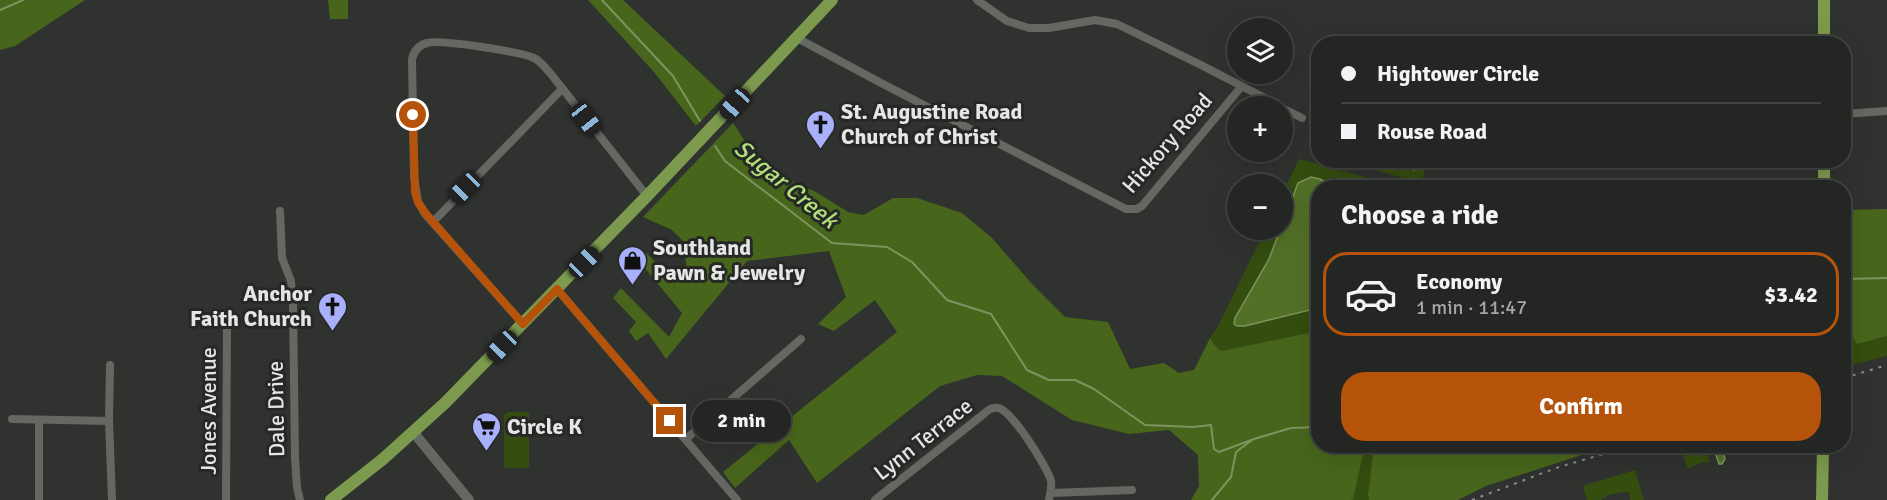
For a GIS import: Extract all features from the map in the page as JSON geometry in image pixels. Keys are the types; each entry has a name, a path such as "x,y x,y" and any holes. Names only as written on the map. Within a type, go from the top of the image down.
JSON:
{"main road":[{"path":"338,498 446,403 647,196 832,0"},
{"path":"1824,0 1824,36"},
{"path":"414,433 469,500"},
{"path":"1822,500 1823,453"}],"street":[{"name":"Hickory Road","path":"977,0 1007,21 1029,28 1049,28 1095,20 1117,24 1201,64 1259,96"},
{"name":"Hickory Road","path":"797,38 1126,209 1132,210 1142,206 1241,87"},
{"path":"523,324 422,209 415,192 413,52 421,46 436,42 535,58 543,64 647,196"},
{"path":"433,222 562,89"},
{"path":"1851,114 1887,111"},
{"name":"Hickory Road","path":"1293,113 1302,118"},
{"name":"Dale Drive","path":"280,211 282,258 291,281 295,458 300,500"},
{"path":"557,289 737,500"},
{"name":"Jones Avenue","path":"226,500 227,323"},
{"path":"686,439 801,339"},
{"path":"110,365 109,421 112,500"},
{"name":"Lynn Terrace","path":"875,500 984,413 999,408 1005,411 1035,450 1051,481 1050,496"},
{"path":"12,419 109,421"},
{"path":"39,420 39,500"},
{"path":"1050,496 1132,490"}],"shaded area":[{"path":"0,0 85,0 15,46 0,50"},
{"path":"328,0 348,0 348,19 330,19"},
{"path":"588,0 623,0 725,96 696,126 654,72"},
{"path":"733,123 763,169 816,192 848,212 864,215 893,198 917,198 962,213 992,238 1032,284 1065,317 1108,322 1130,369 1164,363 1179,373 1194,370 1210,338 1221,351 1311,332 1311,453 1363,453 1353,499 1191,500 1199,486 1198,455 1169,430 1129,434 1072,420 1002,376 977,375 940,386 817,483 789,440 735,488 723,472 897,332 875,300 834,331 818,324 846,297 829,251 747,261 666,359 648,333 636,341 629,331 636,322 613,298 621,288 669,337 682,313 639,261 646,253 675,281 687,274 684,242 672,230 643,217"},
{"path":"1299,159 1311,162 1311,168 1332,168 1376,180 1311,180 1311,332 1221,351 1210,338 1260,240 1293,240 1292,174"},
{"path":"1368,168 1426,168 1422,180 1410,180"},
{"path":"1311,177 1322,180 1311,180 1311,310 1237,326 1234,324 1235,318 1269,259 1276,240 1293,240 1293,196 1298,183"},
{"path":"1887,209 1887,336 1857,344 1851,335 1851,210"},
{"path":"1851,334 1857,343 1887,336 1887,356 1851,365"},
{"path":"508,412 529,412 529,468 504,468 504,415"},
{"path":"1363,453 1373,453 1369,500 1351,500"},
{"path":"1373,453 1587,453 1486,486 1458,500 1369,500"},
{"path":"1682,453 1708,453 1710,462 1703,462 1688,469"},
{"path":"1715,453 1723,453 1725,459 1722,464 1719,464"},
{"path":"1635,470 1644,500 1630,500 1629,493 1624,492 1608,495 1601,500 1587,500 1583,486"}],"waterway":[{"path":"0,10 23,0"},
{"name":"Sugar Creek","path":"602,0 673,76 700,121"},
{"name":"Sugar Creek","path":"715,146 725,161 832,243 887,247 912,262 947,300 991,314 1027,370 1049,380 1075,380 1094,389 1145,425 1193,427 1211,425 1214,449 1219,452 1291,428 1311,427"},
{"name":"Sugar Creek","path":"1851,279 1887,278"},
{"path":"1212,500 1231,477 1236,452 1252,440"}],"railway":[{"path":"1851,376 1887,365"},
{"path":"1472,500 1556,468 1606,453"}],"place":[{"name":"St. Augustine Road Church of Christ","path":"820,150"},
{"name":"Southland Pawn & Jewelry","path":"632,286"},
{"name":"Anchor Faith Church","path":"333,332"},
{"name":"Circle K","path":"486,452"}],"route":[{"path":"413,115 415,192 426,214 523,324 557,289 670,421"}]}
